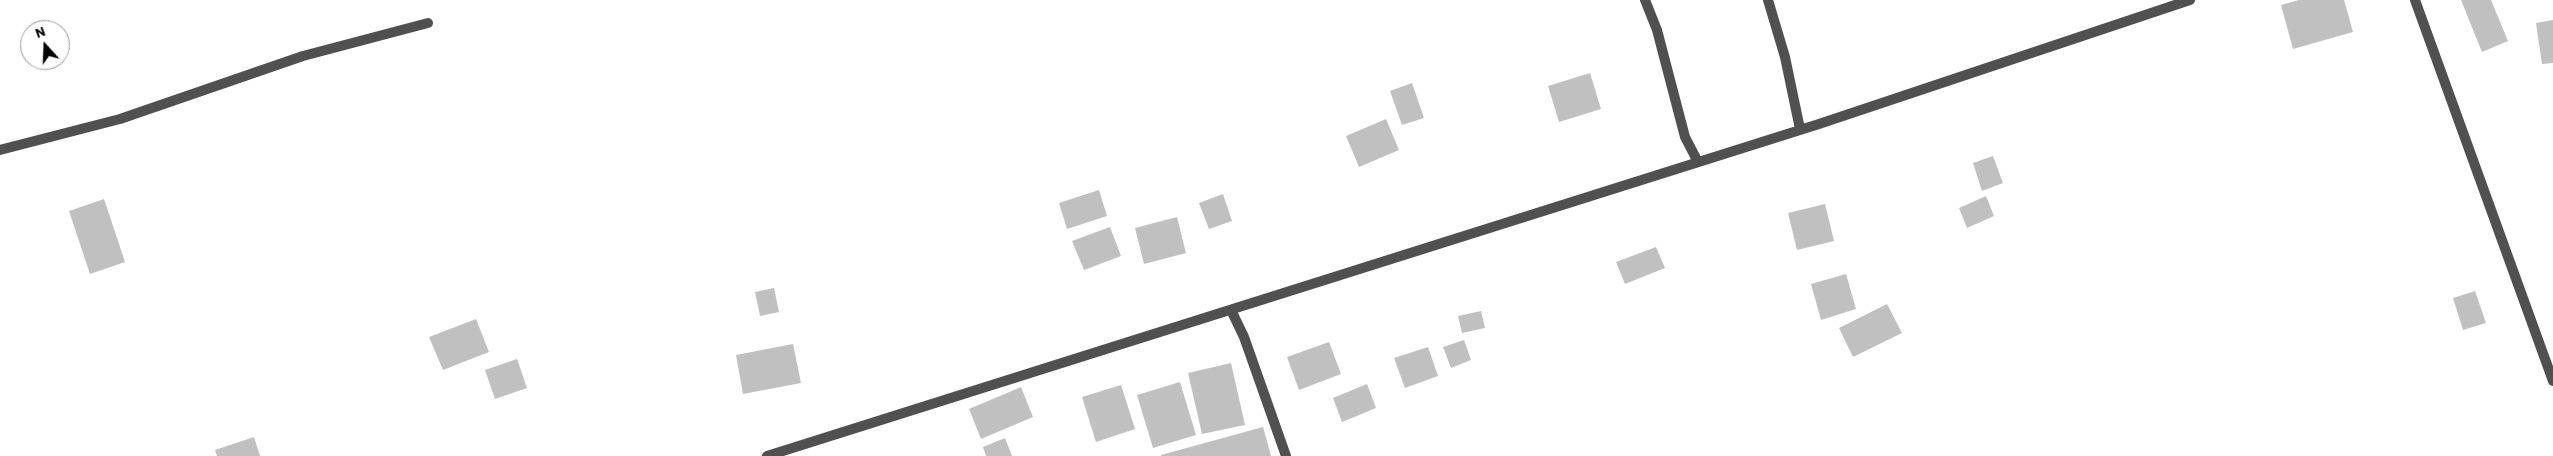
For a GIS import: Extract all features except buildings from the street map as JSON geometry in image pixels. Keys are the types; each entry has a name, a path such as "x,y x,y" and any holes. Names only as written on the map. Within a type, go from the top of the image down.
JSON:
{"street":[{"path":"1646,0 1657,30 1686,137 1698,162"},
{"path":"1768,0 1785,57 1800,130"},
{"path":"767,456 1800,130 2190,0"},
{"path":"2415,0 2553,381"},
{"path":"0,150 120,119 303,56 428,23"},
{"path":"1231,310 1244,337 1286,456"}]}
